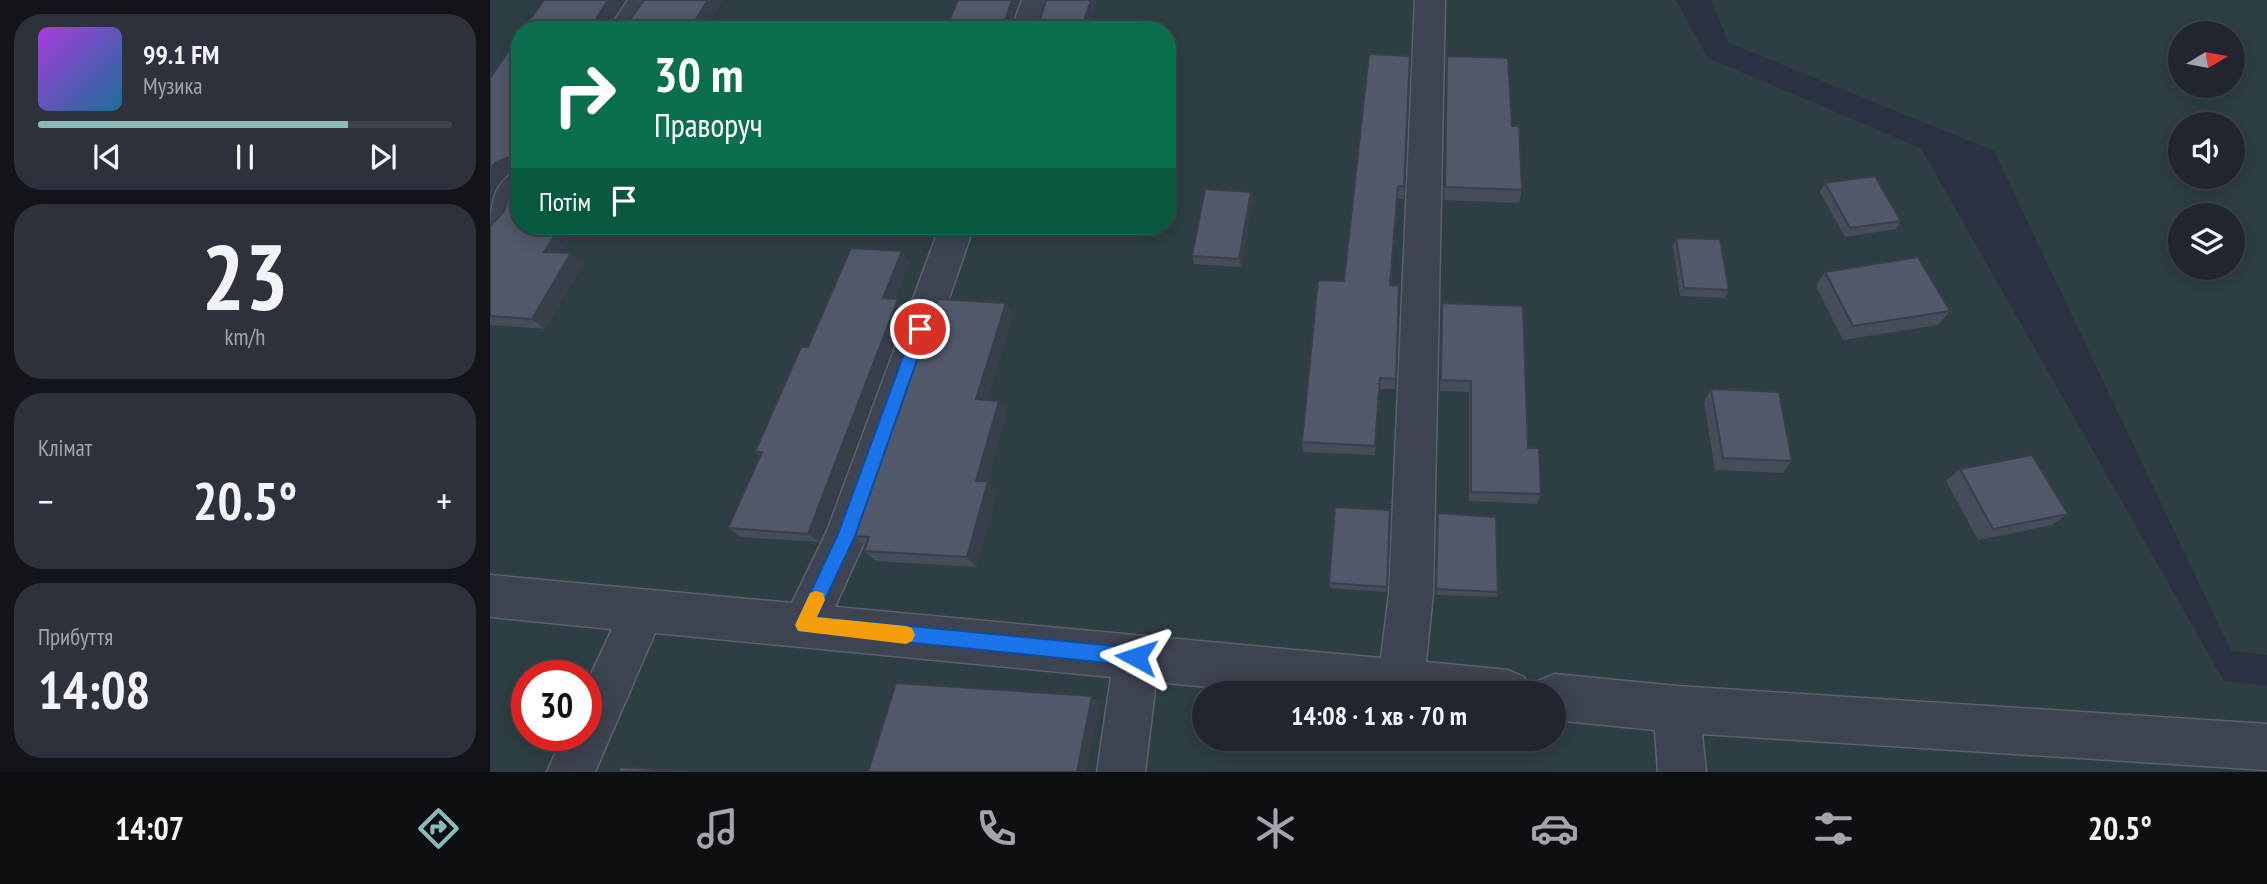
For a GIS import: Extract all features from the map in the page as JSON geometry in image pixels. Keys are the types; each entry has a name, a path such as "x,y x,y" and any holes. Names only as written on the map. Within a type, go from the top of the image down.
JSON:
{"street":[{"path":"629,21 643,0"},
{"path":"1029,21 1037,0"},
{"path":"1401,681 1411,594 1430,0"},
{"path":"490,227 511,196"},
{"path":"804,625 846,536 954,235"},
{"path":"490,596 1381,681"},
{"path":"571,772 643,609"},
{"path":"1121,772 1136,657"},
{"path":"1566,698 1677,709 2267,747"},
{"path":"1677,709 1682,772"}],"shaded area":[{"path":"490,0 1676,0 1708,58 1921,148 2224,681 2267,686 2267,772 490,772"},
{"path":"1711,0 2267,0 2267,655 2231,651 1994,151 1729,43"}],"building":[{"path":"544,0 608,0 596,19 629,21 529,21"},
{"path":"644,0 708,0 695,21 629,21"},
{"path":"958,0 1012,0 1005,21 949,21"},
{"path":"1046,0 1091,0 1084,21 1039,21"},
{"path":"511,48 511,235 555,235 544,252 571,253 532,319 490,316 490,226 504,211 510,191 510,157 496,162 490,169 490,78"},
{"path":"1369,54 1410,56 1404,187 1398,186 1390,285 1399,286 1396,379 1380,378 1375,446 1302,442 1318,280 1344,281"},
{"path":"1447,56 1508,58 1512,126 1519,126 1522,190 1445,187"},
{"path":"1875,176 1901,221 1850,228 1825,183"},
{"path":"1205,189 1251,192 1239,259 1192,256"},
{"path":"1676,238 1720,239 1729,290 1684,288"},
{"path":"851,248 902,251 883,298 898,299 808,534 728,528 762,452 755,452 801,347 808,347"},
{"path":"1918,257 1950,311 1853,326 1825,272"},
{"path":"938,299 1006,303 976,399 999,401 976,481 988,481 967,557 864,551 869,537 854,536"},
{"path":"1442,303 1523,306 1528,448 1539,448 1541,494 1471,492 1471,381 1441,380"},
{"path":"1711,389 1779,392 1792,461 1723,458"},
{"path":"2032,455 2068,514 1993,529 1960,469"},
{"path":"1335,507 1390,510 1387,587 1329,583"},
{"path":"1438,513 1496,517 1498,592 1436,589"},
{"path":"896,683 1092,696 1077,772 868,772"},
{"path":"620,767 687,771 618,772"}],"slow traffic":[{"path":"816,600 804,625 906,635"}],"route":[{"path":"920,329 846,536 804,625 1136,657"}]}
